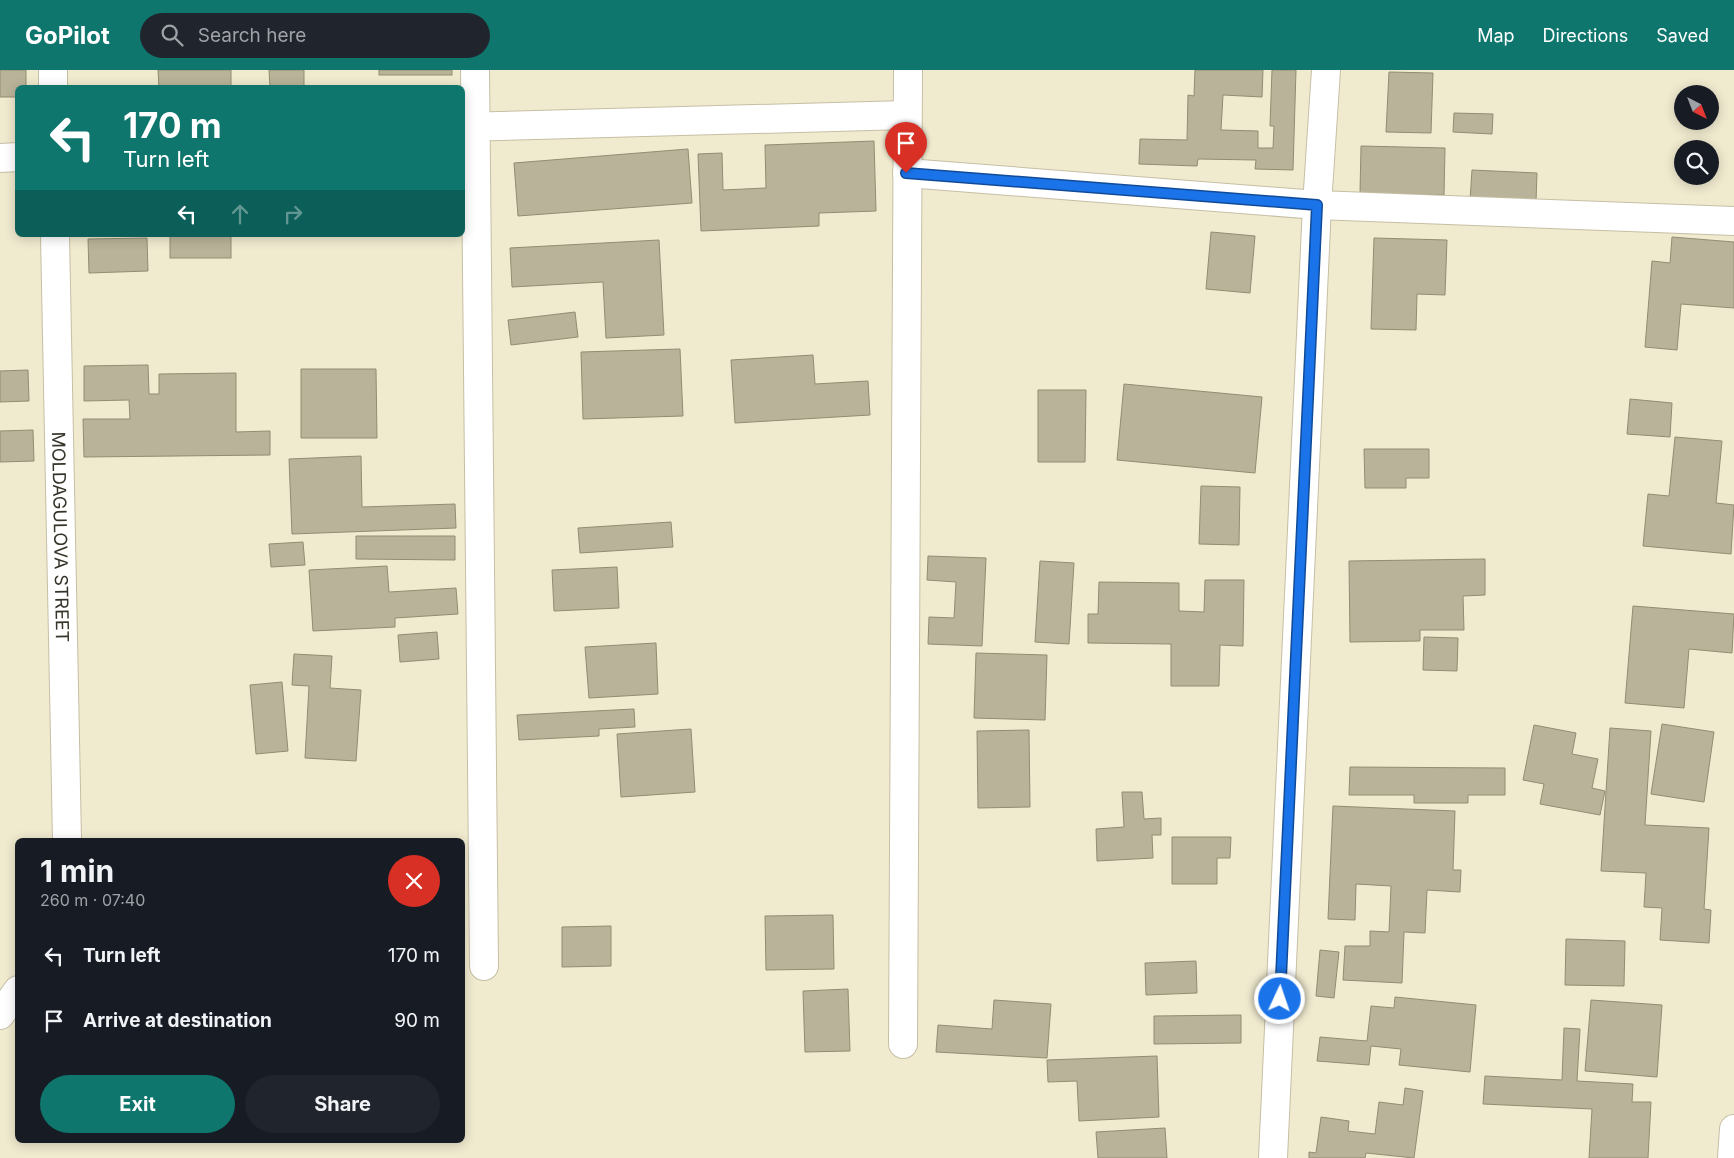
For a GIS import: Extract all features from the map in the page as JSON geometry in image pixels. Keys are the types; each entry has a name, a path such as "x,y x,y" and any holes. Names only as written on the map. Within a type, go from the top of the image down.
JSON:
{"street":[{"path":"53,70 53,85"},
{"path":"475,70 469,126 484,966"},
{"path":"903,1044 908,70"},
{"path":"1273,1158 1317,205 1326,70"},
{"path":"469,126 907,115"},
{"path":"0,158 15,157"},
{"path":"906,173 1317,205 1734,221"},
{"name":"MOLDAGULOVA STREET","path":"55,237 67,838"},
{"path":"0,1015 15,994"},
{"path":"1732,1158 1734,1129"}],"building":[{"path":"0,70 26,70 26,85 15,85 15,97 0,97"},
{"path":"158,70 231,70 231,85 159,85"},
{"path":"269,70 304,70 304,85 270,85"},
{"path":"379,70 452,70 452,75 379,75"},
{"path":"1195,70 1263,70 1262,97 1223,95 1221,130 1258,131 1258,148 1273,148 1274,126 1270,126 1272,70 1296,70 1293,170 1255,169 1256,160 1198,159 1197,166 1139,164 1140,139 1187,140 1188,95 1194,96"},
{"path":"1389,72 1433,73 1431,133 1386,132"},
{"path":"1454,113 1493,114 1492,134 1453,132"},
{"path":"874,141 876,211 819,213 819,226 701,231 698,154 722,153 723,190 766,188 765,145"},
{"path":"1361,146 1445,148 1444,195 1360,193"},
{"path":"688,149 692,203 518,216 514,163"},
{"path":"1472,170 1537,173 1536,202 1470,200"},
{"path":"1211,232 1255,236 1250,293 1206,289"},
{"path":"170,237 231,237 231,258 170,258"},
{"path":"1672,237 1734,242 1734,308 1681,304 1677,350 1645,347 1652,261 1670,263"},
{"path":"147,238 148,271 89,273 88,239"},
{"path":"1374,238 1447,240 1445,295 1417,294 1416,330 1371,329"},
{"path":"659,240 664,335 606,338 603,282 512,287 510,248"},
{"path":"575,312 578,337 511,345 508,320"},
{"path":"680,349 683,416 583,419 581,352"},
{"path":"813,355 815,384 868,381 870,415 735,423 731,360"},
{"path":"148,365 149,394 159,394 159,374 236,373 236,432 270,431 270,455 84,457 83,419 130,419 129,400 84,401 84,366"},
{"path":"301,369 376,369 377,438 301,438"},
{"path":"28,370 29,401 0,402 0,371"},
{"path":"1124,384 1262,397 1255,473 1117,460"},
{"path":"1038,390 1086,390 1085,462 1038,462"},
{"path":"1630,399 1672,403 1670,437 1627,434"},
{"path":"33,430 34,461 0,462 0,431"},
{"path":"1675,437 1722,441 1716,503 1734,505 1731,554 1643,546 1648,494 1669,496"},
{"path":"1364,449 1429,449 1429,478 1406,478 1406,488 1365,488"},
{"path":"361,456 362,507 455,504 456,528 292,534 289,459"},
{"path":"1201,486 1240,487 1239,545 1199,544"},
{"path":"671,522 673,547 580,553 578,528"},
{"path":"356,536 455,536 455,560 356,559"},
{"path":"303,542 305,565 271,567 269,544"},
{"path":"928,556 986,558 982,646 928,644 929,617 954,618 956,582 927,580"},
{"path":"1485,559 1485,595 1463,596 1464,630 1420,630 1420,641 1350,642 1349,561"},
{"path":"1040,561 1074,563 1069,644 1035,642"},
{"path":"387,566 389,592 456,588 458,614 395,618 395,627 313,631 309,570"},
{"path":"617,567 619,608 554,611 552,570"},
{"path":"1205,580 1244,580 1243,646 1220,645 1219,686 1171,686 1171,644 1088,643 1088,614 1098,614 1099,582 1179,583 1179,611 1204,612"},
{"path":"1633,606 1734,614 1732,653 1689,649 1684,708 1625,703"},
{"path":"437,632 439,659 400,662 398,635"},
{"path":"1424,637 1458,638 1457,671 1423,670"},
{"path":"656,643 658,694 589,698 585,647"},
{"path":"976,653 1047,655 1045,720 974,718"},
{"path":"294,654 332,656 330,688 361,690 356,761 305,758 309,686 292,685"},
{"path":"282,682 288,751 256,754 250,685"},
{"path":"634,709 635,727 599,729 599,736 519,740 517,715"},
{"path":"1662,724 1714,732 1704,802 1651,794"},
{"path":"1534,725 1576,733 1572,754 1598,759 1592,788 1605,791 1600,815 1540,804 1544,784 1523,780"},
{"path":"1610,728 1651,731 1645,825 1709,828 1704,909 1711,910 1709,943 1660,940 1662,908 1644,907 1646,873 1601,871"},
{"path":"691,729 695,792 621,797 617,734"},
{"path":"1029,730 1030,807 978,808 977,731"},
{"path":"1350,767 1505,768 1505,795 1468,795 1468,803 1414,803 1414,795 1349,795"},
{"path":"1122,792 1142,792 1144,819 1161,818 1161,835 1152,835 1153,858 1097,861 1096,829 1124,827"},
{"path":"1333,806 1455,811 1453,870 1461,870 1460,892 1427,890 1425,933 1404,932 1402,983 1343,980 1345,946 1370,946 1370,931 1389,932 1391,886 1356,884 1355,920 1328,919"},
{"path":"1172,837 1231,837 1230,858 1217,858 1217,884 1172,884"},
{"path":"833,915 834,969 766,970 765,916"},
{"path":"611,926 611,966 562,967 562,927"},
{"path":"1566,939 1625,941 1624,986 1565,985"},
{"path":"1320,950 1339,952 1334,998 1316,996"},
{"path":"1196,961 1197,993 1146,995 1145,963"},
{"path":"848,989 850,1051 805,1052 803,991"},
{"path":"1395,997 1476,1005 1470,1072 1399,1065 1401,1049 1371,1046 1369,1065 1317,1061 1320,1037 1367,1041 1371,1006 1394,1008"},
{"path":"994,1000 1051,1004 1047,1058 936,1052 938,1025 992,1029"},
{"path":"1591,1000 1662,1005 1657,1077 1585,1071"},
{"path":"1241,1015 1241,1043 1154,1044 1154,1016"},
{"path":"1564,1028 1580,1029 1577,1081 1633,1084 1632,1102 1651,1102 1648,1158 1589,1158 1592,1109 1483,1104 1485,1076 1562,1080"},
{"path":"1157,1056 1159,1117 1079,1121 1077,1081 1048,1082 1047,1060"},
{"path":"1405,1088 1423,1091 1414,1158 1366,1153 1365,1158 1309,1158 1309,1152 1316,1153 1321,1117 1349,1121 1348,1131 1375,1134 1379,1102 1403,1105"},
{"path":"1165,1128 1167,1158 1098,1158 1096,1132"}],"route":[{"path":"906,173 1317,205 1280,999"}]}
